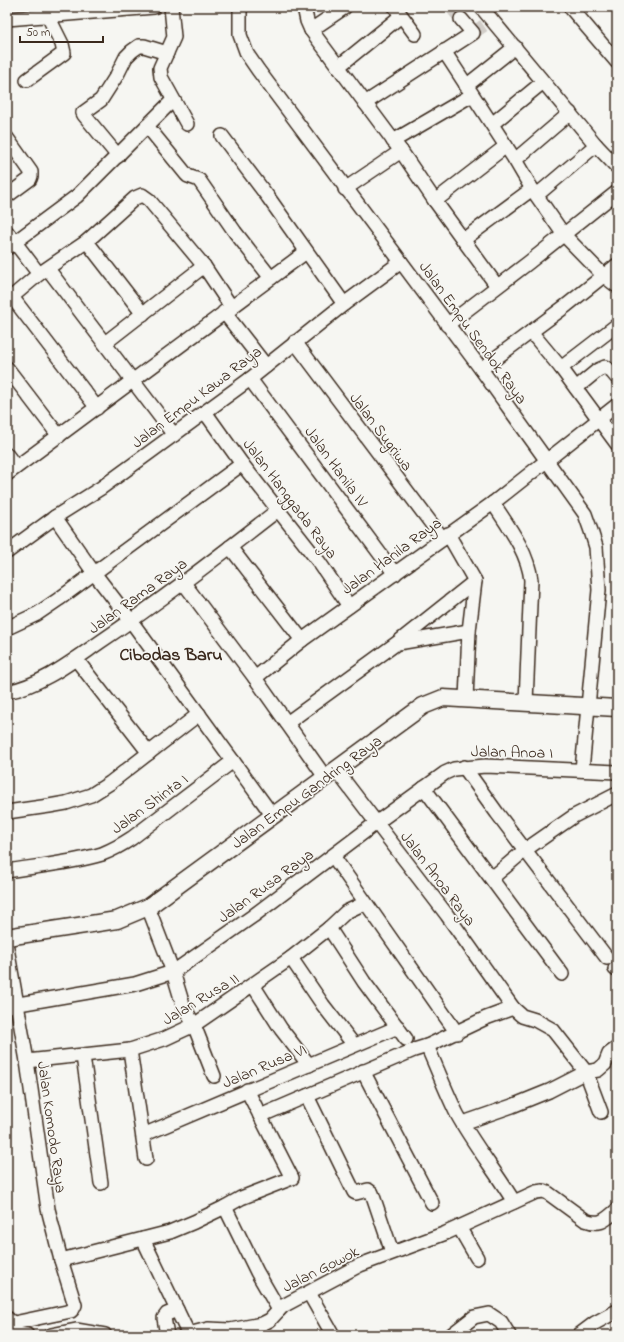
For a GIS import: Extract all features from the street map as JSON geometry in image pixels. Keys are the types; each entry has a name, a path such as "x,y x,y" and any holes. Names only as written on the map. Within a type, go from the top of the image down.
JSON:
{"street":[{"path":"7,19 154,7"},
{"path":"171,7 174,37 160,68 161,77 187,124"},
{"name":"Jalan Empu Sendok Raya","path":"240,7 240,35 247,54 345,189 401,262 547,460 585,514 596,547 599,590 582,770"},
{"path":"304,7 307,21 311,30 397,146 497,286"},
{"path":"311,30 345,7"},
{"path":"481,7 596,145 617,166"},
{"path":"570,7 617,62"},
{"path":"338,68 396,20 398,11"},
{"path":"398,11 415,34"},
{"path":"27,80 64,53 62,44 48,16"},
{"path":"365,103 472,33 461,19"},
{"path":"118,156 83,113 101,100 117,76 126,57 132,51 140,46 144,46 167,54"},
{"path":"345,189 469,90 515,47"},
{"path":"444,51 515,160 534,192 564,235 604,276 617,286"},
{"path":"492,124 543,82"},
{"path":"173,100 101,174 67,204 9,241 44,272 105,343 174,435"},
{"path":"515,160 570,113"},
{"path":"147,126 186,174 199,180 235,232 271,278"},
{"path":"222,136 268,197 344,304"},
{"path":"7,196 30,179 31,176 31,172 8,141"},
{"path":"463,240 534,192 596,145"},
{"path":"435,201 506,146"},
{"path":"447,324 564,235 617,192"},
{"path":"97,408 9,299 86,242 135,198 142,195 149,200 204,266 228,310 266,366"},
{"path":"86,242 143,314"},
{"path":"7,454 12,471 306,252"},
{"name":"Jalan Empu Kawa Raya","path":"7,552 55,517 101,488 174,435 250,379 344,304 401,262"},
{"path":"480,369 531,332 617,265"},
{"path":"105,343 204,266"},
{"path":"561,368 617,325"},
{"path":"531,332 561,368 617,444"},
{"name":"Jalan Sugriwa","path":"295,342 446,537 475,581"},
{"path":"576,388 598,370 605,367 617,378"},
{"path":"7,368 59,436"},
{"name":"Jalan Hanila IV","path":"250,379 395,574"},
{"name":"Jalan Hanila Raya","path":"255,678 302,640 493,503 617,405"},
{"name":"Jalan Hanggada Raya","path":"205,412 242,464 319,562 349,606"},
{"path":"7,628 37,614 94,574 242,464"},
{"path":"493,503 517,542 530,569 531,580 526,702"},
{"name":"Jalan Rama Raya","path":"7,692 39,682 76,659 131,622 278,510"},
{"path":"55,517 94,574 131,622 273,816"},
{"path":"230,547 302,640"},
{"path":"466,699 469,631 475,581"},
{"path":"287,723 397,643 475,581"},
{"name":"Jalan Anoa Raya","path":"183,582 287,723 330,774 376,823 447,915 513,1008"},
{"path":"397,643 469,631"},
{"path":"76,659 149,753"},
{"name":"Jalan Empu Gandring Raya","path":"7,937 116,920 148,907 423,706 443,698 617,708"},
{"path":"7,812 66,803 91,795 110,784 199,714"},
{"name":"Jalan Shinta I","path":"7,871 72,861 103,853 119,846 132,838 233,761"},
{"name":"Jalan Anoa I","path":"376,823 445,773 454,769 485,766 617,772"},
{"path":"464,767 607,958"},
{"path":"424,788 562,974"},
{"path":"492,878 525,850 574,816 617,794"},
{"name":"Jalan Rusa Raya","path":"12,1006 135,984 173,972 189,962 376,823"},
{"path":"333,856 457,1033"},
{"name":"Jalan Rusa II","path":"26,1061 130,1050 164,1039 194,1025 253,986 329,928 346,912 365,903"},
{"path":"148,907 173,972 183,1005 194,1025 214,1076"},
{"path":"329,928 364,982 406,1039"},
{"name":"Jalan Komodo Raya","path":"7,948 12,1006 26,1061 48,1209 60,1260 75,1302 74,1308 67,1311 14,1323 7,1318"},
{"path":"291,958 323,1005 354,1046"},
{"path":"253,986 282,1029 309,1065"},
{"path":"260,1116 363,1071 457,1033 486,1018 513,1008 522,1016 527,1016 552,1028 586,1072 601,1112"},
{"name":"Jalan Rusa VI","path":"143,1135 398,1027"},
{"path":"427,1046 456,1113 480,1153 498,1176 514,1202"},
{"path":"462,1123 550,1091 586,1072 598,1070 602,1067 609,1054 617,1048"},
{"path":"130,1050 146,1158"},
{"path":"83,1056 101,1183"},
{"path":"363,1071 432,1203"},
{"path":"60,1260 170,1232 194,1222 241,1198 292,1178 248,1090"},
{"path":"307,1096 354,1192 356,1193 368,1190 372,1193 392,1252"},
{"name":"Jalan Gowok","path":"225,1207 256,1272 279,1310 342,1274 392,1252 459,1227 536,1192 543,1192 555,1197 585,1220 596,1224 602,1222 617,1210"},
{"path":"459,1227 477,1258"},
{"path":"143,1240 188,1335 208,1329 230,1330 262,1324 270,1320 279,1310"},
{"path":"309,1293 333,1335"},
{"path":"167,1335 164,1318 170,1312 177,1310"},
{"path":"580,1335 594,1323 617,1312"},
{"path":"451,1335 474,1317 489,1314 501,1322 509,1335"},
{"path":"51,1335 76,1330 105,1335"},
{"path":"9,1335 27,1335"}],"tunnel":[{"path":"451,7 461,19"},
{"path":"473,33 492,20"}],"district":[{"name":"Cibodas Baru","path":"171,654"}]}
